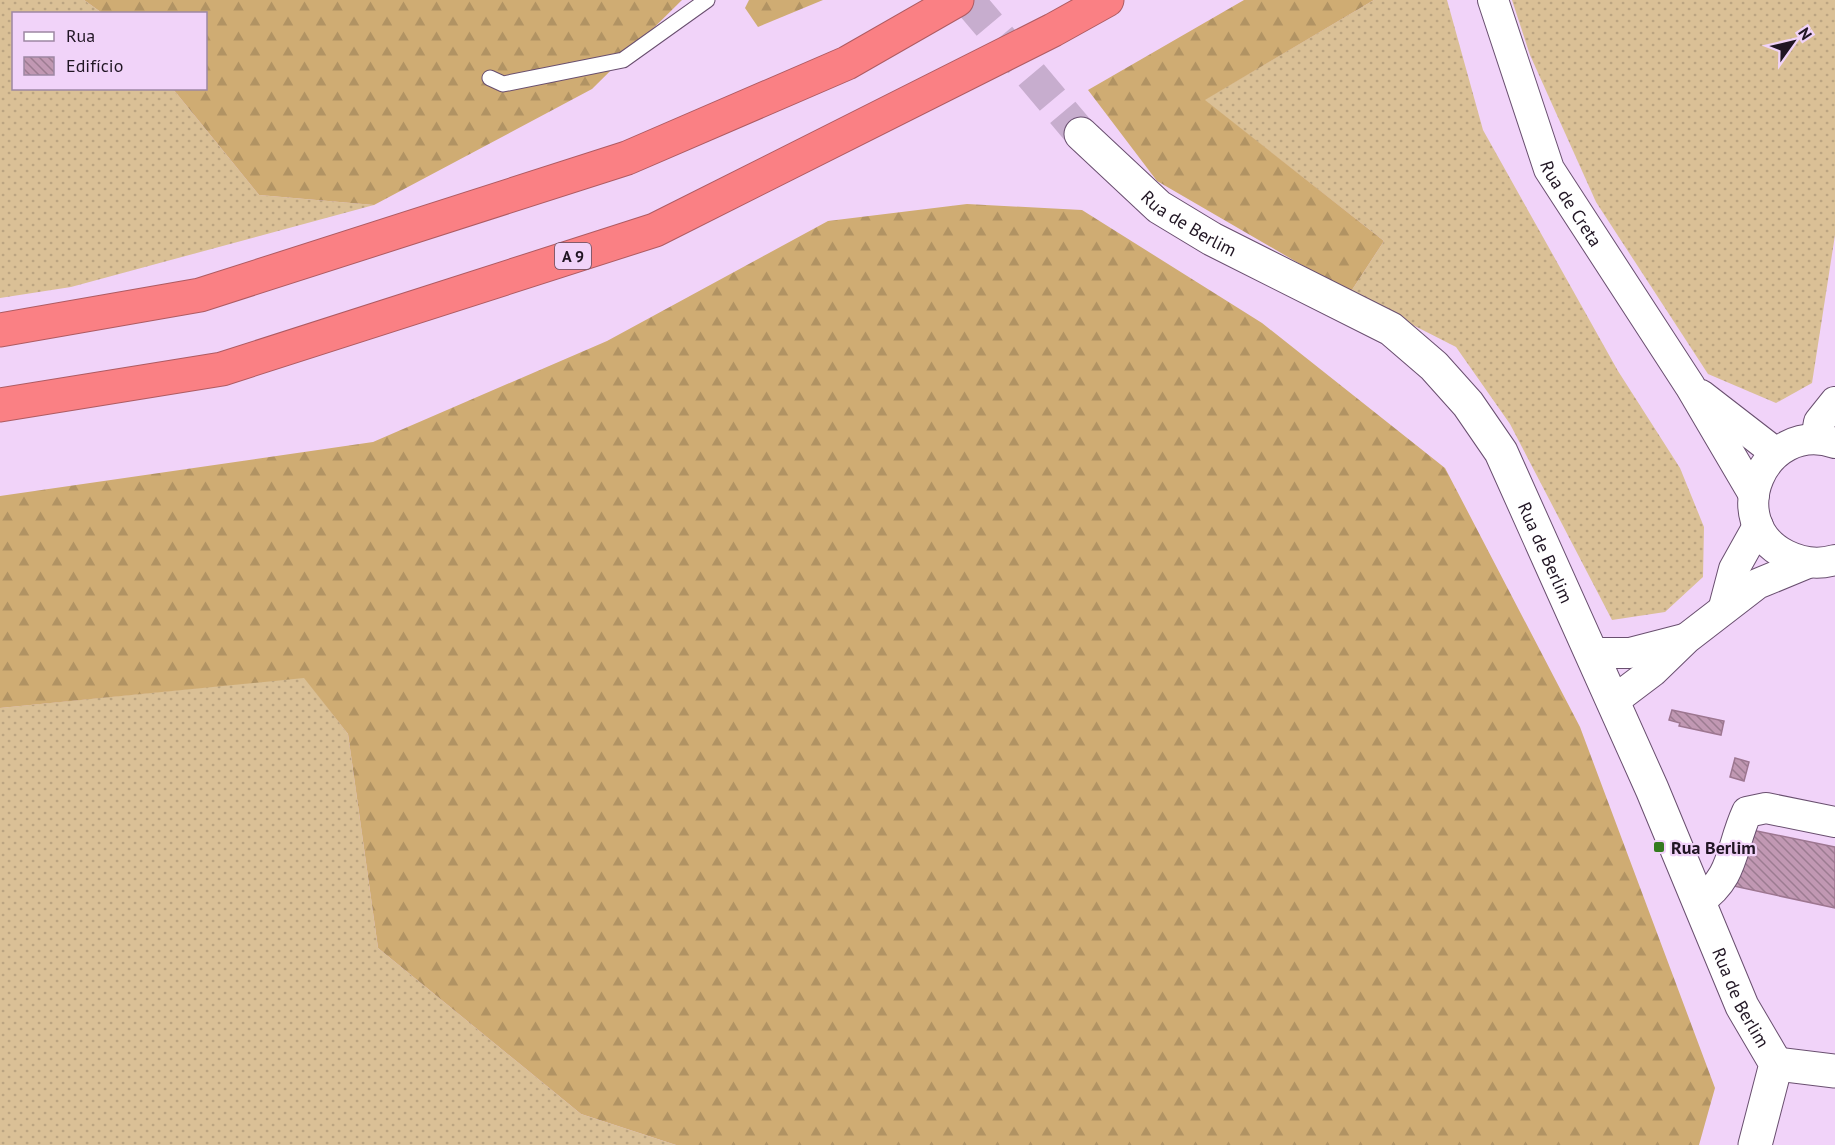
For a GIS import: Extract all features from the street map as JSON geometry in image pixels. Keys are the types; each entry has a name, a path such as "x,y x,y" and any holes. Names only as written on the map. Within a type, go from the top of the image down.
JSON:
{"highway":[{"path":"0,330 200,295 627,158 847,63 957,0"},
{"name":"A 9","path":"0,405 222,369 655,230 1053,30 1107,0"}],"street":[{"name":"Rua de Creta","path":"1493,0 1515,71 1550,169 1690,386 1754,495"},
{"name":"Rua de Berlim","path":"1081,134 1159,207 1212,240 1391,329 1434,366 1468,404 1501,452 1592,653 1742,1006 1776,1064 1755,1145"},
{"name":"Rua de Creta","path":"1690,386 1776,453"},
{"path":"1822,561 1778,552 1758,526 1754,511 1754,495 1761,472 1776,453 1802,440 1826,441 1820,423 1835,402"},
{"path":"1724,607 1734,569 1758,526"},
{"path":"1612,702 1653,671 1724,607 1756,584 1822,561"},
{"path":"1592,653 1630,652 1687,638"},
{"path":"1698,902 1713,892 1725,876 1747,812 1766,808 1835,822"},
{"path":"1776,1064 1835,1071"}],"lane":[{"path":"490,78 503,84 623,60 707,0"}],"shaded area":[{"path":"0,0 84,0 101,12 12,12 12,90 174,90 259,195 374,205 71,287 0,298"},
{"path":"1374,0 1447,0 1483,130 1618,371 1680,468 1704,527 1703,577 1665,612 1612,620 1510,424 1456,347 1350,293 1384,241 1204,100"},
{"path":"1512,0 1835,0 1835,235 1812,383 1776,403 1708,374 1596,202 1530,55"},
{"path":"304,677 348,734 378,948 581,1114 676,1145 0,1145 0,708"}],"green space":[{"path":"84,0 682,0 592,89 374,205 259,195 174,90 207,90 207,12 101,12"},
{"path":"749,0 823,0 758,27 745,8"},
{"path":"1244,0 1374,0 1205,100 1384,241 1350,293 1157,181 1088,90"},
{"path":"967,204 1082,210 1262,323 1445,468 1580,727 1715,1088 1699,1145 676,1145 581,1114 378,948 348,734 304,678 0,708 0,496 373,442 607,341 828,221"}],"building":[{"path":"1672,710 1724,721 1721,735 1679,726 1680,723 1669,720"},
{"path":"1735,758 1749,762 1744,781 1730,777"},
{"path":"1742,828 1835,847 1835,908 1729,885"}],"tunnel":[{"path":"968,0 1081,134"}],"place":[{"name":"Rua Berlim","path":"1659,847"}]}
